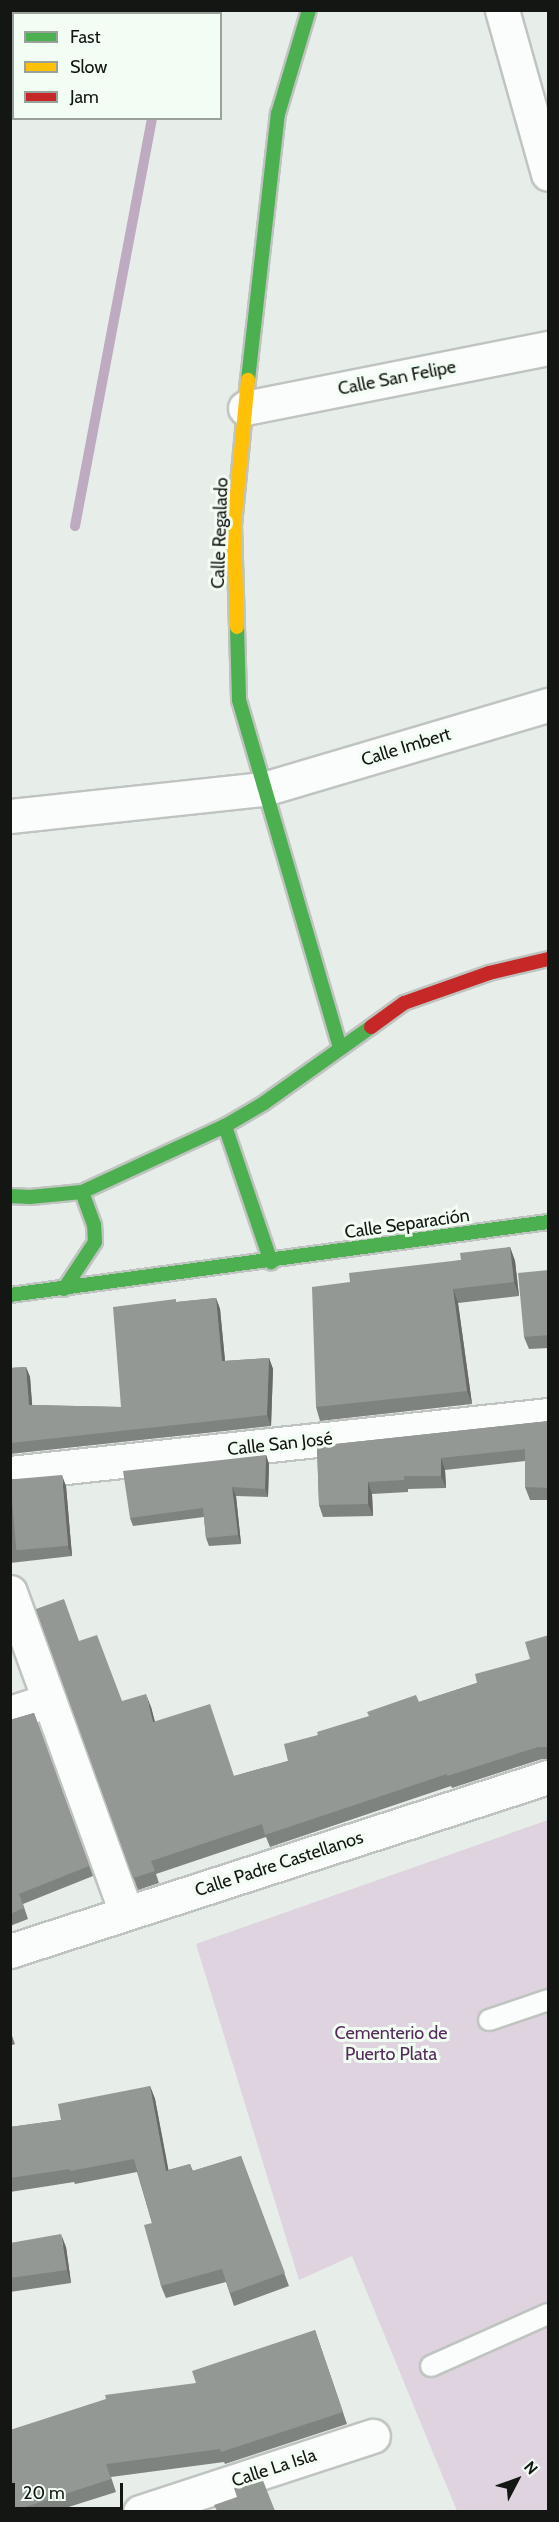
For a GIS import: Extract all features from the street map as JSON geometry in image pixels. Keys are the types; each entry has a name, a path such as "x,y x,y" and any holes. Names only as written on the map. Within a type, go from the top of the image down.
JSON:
{"street":[{"name":"Calle Regalado","path":"309,10 278,114 245,408 234,525 239,700 340,1048"},
{"path":"502,10 549,174"},
{"name":"Calle San Felipe","path":"245,408 549,348"},
{"name":"Calle Imbert","path":"10,816 264,789 549,705"},
{"path":"10,1196 30,1197 82,1192 225,1126 264,1103 404,1003 489,973 549,959"},
{"path":"225,1126 271,1262"},
{"path":"64,1289 95,1242 94,1225 82,1192"},
{"name":"Calle Separación","path":"10,1295 271,1262 549,1222"},
{"name":"Calle San José","path":"10,1473 549,1415"},
{"path":"10,1592 126,1913"},
{"path":"10,1713 50,1700"},
{"name":"Calle Padre Castellanos","path":"10,1951 549,1777"},
{"name":"Calle La Isla","path":"140,2511 373,2436"}],"lane":[{"path":"489,2020 549,2000"},
{"path":"431,2366 549,2314"}],"green space":[{"name":"Cementerio de Puerto Plata","path":"548,1820 548,2511 457,2511 352,2256 299,2280 196,1944"}],"building":[{"path":"510,1247 514,1282 453,1289 467,1391 316,1407 312,1287 350,1282 349,1273 461,1260 460,1253"},
{"path":"549,1270 549,1335 524,1337 518,1273"},
{"path":"216,1298 222,1361 269,1358 267,1415 10,1443 10,1368 26,1367 29,1405 121,1407 113,1307 176,1299 176,1302"},
{"path":"549,1421 549,1488 525,1487 525,1449 441,1458 441,1476 404,1476 404,1480 368,1482 368,1504 319,1505 317,1446"},
{"path":"266,1455 265,1489 232,1487 238,1535 206,1538 203,1508 130,1518 123,1471"},
{"path":"62,1475 68,1546 16,1550 10,1480"},
{"path":"64,1599 79,1641 97,1635 122,1701 146,1694 153,1722 210,1704 234,1776 288,1761 284,1744 318,1735 317,1732 369,1716 367,1712 416,1695 419,1702 477,1683 475,1674 530,1659 525,1642 549,1635 549,1747 538,1747 447,1776 447,1774 265,1835 262,1824 151,1861 155,1871 133,1878 36,1609"},
{"path":"34,1713 89,1866 19,1894 24,1908 10,1914 10,1720"},
{"path":"150,2086 166,2171 190,2164 192,2171 241,2156 285,2273 230,2293 222,2269 161,2286 144,2225 152,2223 134,2159 70,2171 70,2169 10,2178 10,2127 61,2120 58,2104"},
{"path":"61,2234 67,2270 10,2278 10,2243"},
{"path":"315,2330 343,2412 221,2452 220,2449 106,2464 111,2479 10,2511 10,2430 106,2399 105,2395 196,2383 192,2371"},
{"path":"262,2478 275,2511 217,2511 214,2505 237,2497 234,2488"}],"waterway":[{"path":"75,526 152,120"}],"traffic: fast":[{"path":"248,380 278,114 309,10"},
{"path":"237,627 239,700 340,1048"},
{"path":"10,1196 30,1197 82,1192 225,1126 264,1103 371,1027"},
{"path":"225,1126 271,1262"},
{"path":"64,1289 95,1242 94,1225 82,1192"},
{"path":"10,1295 548,1222"}],"traffic: slow":[{"path":"237,627 234,525 248,380"}],"traffic: jam":[{"path":"371,1027 404,1003 489,973 548,959"}]}
